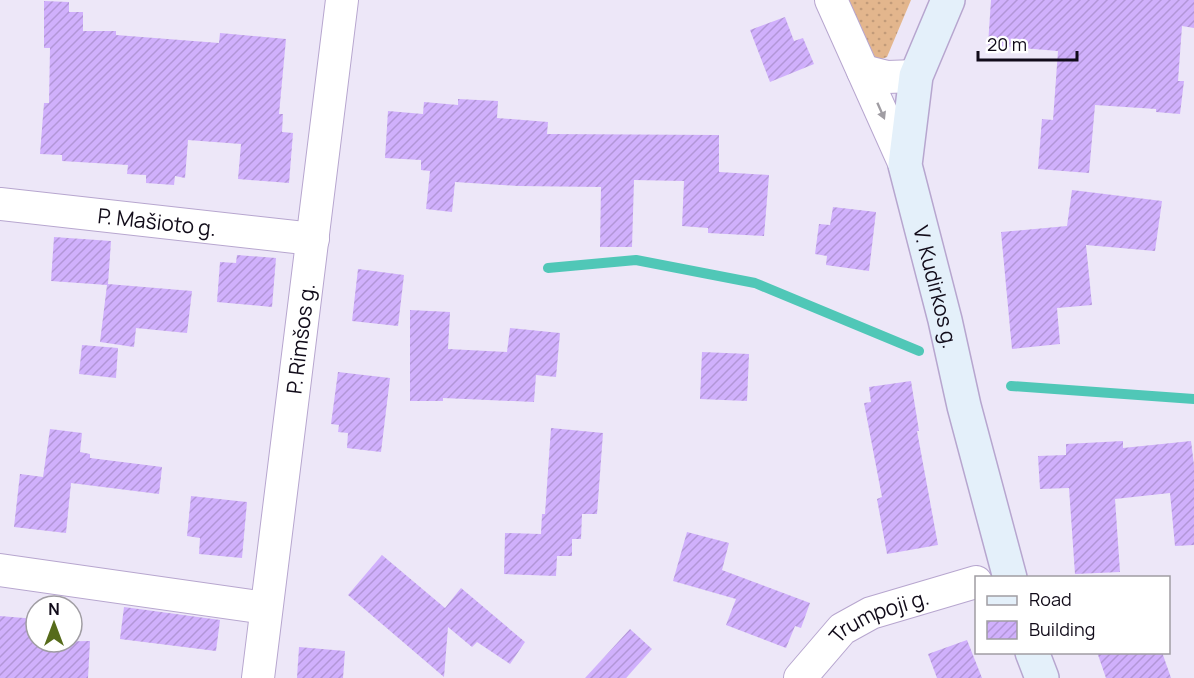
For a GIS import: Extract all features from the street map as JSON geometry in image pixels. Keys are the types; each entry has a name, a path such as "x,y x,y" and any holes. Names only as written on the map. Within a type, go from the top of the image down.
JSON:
{"main road":[{"name":"V. Kudirkos g.","path":"948,0 916,76 905,165 945,320 1003,576"},
{"path":"1033,654 1042,678"}],"street":[{"name":"P. Rimšos g.","path":"258,678 342,0"},
{"path":"831,0 905,165"},
{"path":"863,71 887,77 916,76"},
{"name":"P. Mašioto g.","path":"0,204 313,239"},
{"path":"0,570 266,608"},
{"name":"Trumpoji g.","path":"800,678 842,629 871,613 975,582"}],"shaded area":[{"path":"840,0 911,0 887,57 879,60 869,56"}],"building":[{"path":"991,0 1194,0 1194,28 1182,26 1178,81 1184,81 1180,114 1156,112 1156,109 1095,105 1089,173 1038,169 1042,119 1053,120 1058,51 988,45"},
{"path":"44,1 69,2 69,12 83,12 83,31 116,31 116,35 219,43 220,33 286,39 279,114 283,114 282,132 293,133 289,183 238,179 241,144 188,140 185,178 175,176 174,185 146,183 146,175 127,174 128,165 62,161 62,155 40,154 44,103 49,103 50,48 44,48"},
{"path":"785,17 794,41 803,38 814,64 770,82 750,30"},
{"path":"458,99 498,101 497,118 548,122 547,134 719,135 719,172 769,175 764,236 708,233 708,228 682,226 684,181 634,180 632,247 600,247 601,187 518,186 455,182 452,212 426,209 430,171 421,170 421,160 385,158 388,111 423,114 424,102 458,105"},
{"path":"1072,190 1162,201 1155,251 1086,245 1092,305 1057,308 1060,344 1012,349 1001,232 1067,226"},
{"path":"833,207 876,212 869,271 826,265 827,256 815,254 819,224 830,225"},
{"path":"54,237 111,241 108,284 192,291 187,333 136,328 134,347 100,342 107,285 51,281"},
{"path":"237,255 276,258 272,307 217,302 220,262 236,263"},
{"path":"358,269 404,275 398,326 352,321"},
{"path":"410,310 450,312 448,349 507,352 510,328 560,333 556,377 536,375 534,402 443,398 443,401 410,401"},
{"path":"82,345 118,348 116,378 79,374"},
{"path":"702,352 749,354 747,401 700,399"},
{"path":"338,372 390,378 381,452 347,448 348,433 338,432 339,425 331,424"},
{"path":"911,381 919,431 917,431 938,545 887,554 877,499 882,497 864,403 871,402 869,387"},
{"path":"551,428 603,433 597,514 582,514 581,539 572,539 572,556 557,556 556,576 504,574 505,533 541,534 542,514 545,514"},
{"path":"50,429 82,433 80,452 90,454 90,458 162,467 159,494 71,483 66,533 14,527 20,474 43,477"},
{"path":"1123,441 1123,448 1191,441 1194,465 1194,545 1175,546 1170,493 1115,499 1120,572 1075,574 1069,488 1040,489 1038,456 1066,455 1066,444"},
{"path":"191,496 247,502 242,558 199,554 200,538 187,536"},
{"path":"687,532 729,543 722,570 810,603 801,628 795,626 786,648 726,625 736,599 673,581"},
{"path":"382,555 445,608 461,588 525,642 510,664 477,642 472,647 448,627 444,677 348,595"},
{"path":"124,607 220,620 216,651 120,639"},
{"path":"0,616 24,618 24,654 84,654 84,641 90,641 88,678 0,678"},
{"path":"630,629 652,649 626,678 585,678"},
{"path":"967,640 982,678 937,678 928,654"},
{"path":"299,647 345,651 343,678 297,678"},
{"path":"1098,654 1163,654 1171,678 1106,678"}],"waterway":[{"path":"548,268 636,260 755,283 919,351"},
{"path":"1011,386 1194,399"}]}
